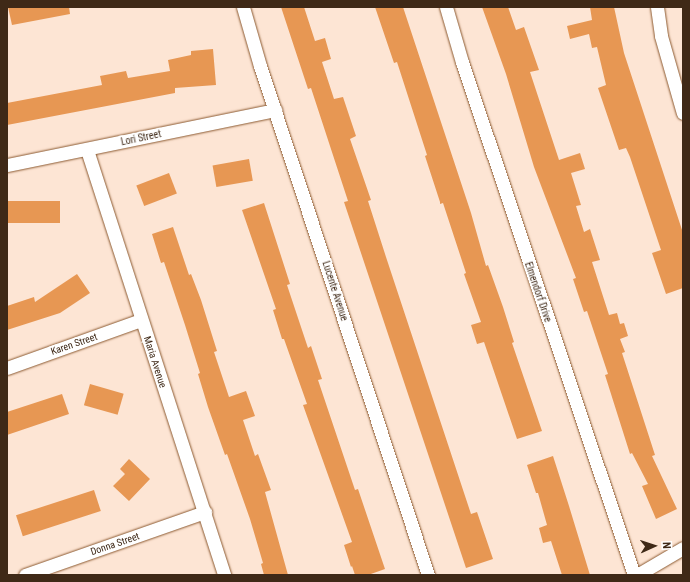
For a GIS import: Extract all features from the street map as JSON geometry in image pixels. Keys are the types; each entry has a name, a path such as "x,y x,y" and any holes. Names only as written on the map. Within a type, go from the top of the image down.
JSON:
{"street":[{"name":"Lucente Avenue","path":"243,7 275,110 428,575"},
{"name":"Elmendorf Drive","path":"446,7 462,62 636,575"},
{"path":"657,7 661,36 683,113"},
{"name":"Lori Street","path":"7,165 87,150 275,110"},
{"name":"Maria Avenue","path":"87,150 141,320 205,512 224,575"},
{"name":"Karen Street","path":"7,368 141,320"},
{"name":"Donna Street","path":"25,575 205,512"},
{"path":"636,575 683,548"}],"building":[{"path":"8,7 69,7 70,14 12,25"},
{"path":"281,7 304,7 315,41 325,38 331,59 322,62 334,99 343,97 356,136 350,139 371,200 368,201 386,257 471,514 477,512 493,559 466,568 344,202 348,201 311,88 308,89"},
{"path":"375,7 403,7 471,213 486,266 488,265 503,307 514,342 512,343 542,431 517,439 484,342 477,344 471,325 481,322 464,274 466,273 443,203 440,204 425,156 427,155 397,62 394,63"},
{"path":"482,7 508,7 516,30 524,27 539,70 530,72 559,160 580,153 585,169 571,173 581,205 576,206 584,232 590,229 600,260 592,262 609,315 617,313 620,324 624,323 628,336 620,339 625,352 622,353 655,455 652,456 677,509 656,519 642,486 648,484 632,453 630,454 605,375 608,374 587,311 584,312 573,279 576,278 534,167 506,74"},
{"path":"590,7 614,7 624,53 683,233 683,288 666,294 652,253 661,250 630,157 626,148 619,150 598,88 606,85 597,47 592,48 589,34 570,39 567,26 592,20"},
{"path":"213,49 216,85 175,88 175,93 7,125 7,103 102,85 100,76 126,71 128,78 170,71 168,60 191,55 191,51"},
{"path":"249,159 253,181 216,187 213,165"},
{"path":"169,173 177,194 144,206 136,186"},
{"path":"7,201 60,201 60,223 7,223"},
{"path":"264,203 290,284 287,285 308,348 311,346 322,379 318,380 355,490 358,489 385,569 368,575 355,575 352,566 351,567 344,545 352,542 303,405 307,404 284,339 282,339 273,310 276,309 242,210"},
{"path":"173,227 189,275 191,274 201,300 217,351 214,352 229,397 246,391 255,416 243,420 255,456 258,454 271,490 265,492 288,575 264,575 261,564 263,563 250,519 227,454 225,455 208,407 198,374 200,373 185,325 164,262 161,263 152,234"},
{"path":"77,274 90,293 60,313 7,330 7,306 34,297 35,302"},
{"path":"90,384 124,394 118,415 84,405"},
{"path":"62,394 69,414 7,435 7,412"},
{"path":"553,456 590,575 562,575 551,541 543,543 539,528 547,525 538,493 536,493 527,465"},
{"path":"129,459 150,479 129,501 113,486 125,474 120,469"},
{"path":"94,490 101,511 23,536 16,515"}]}
